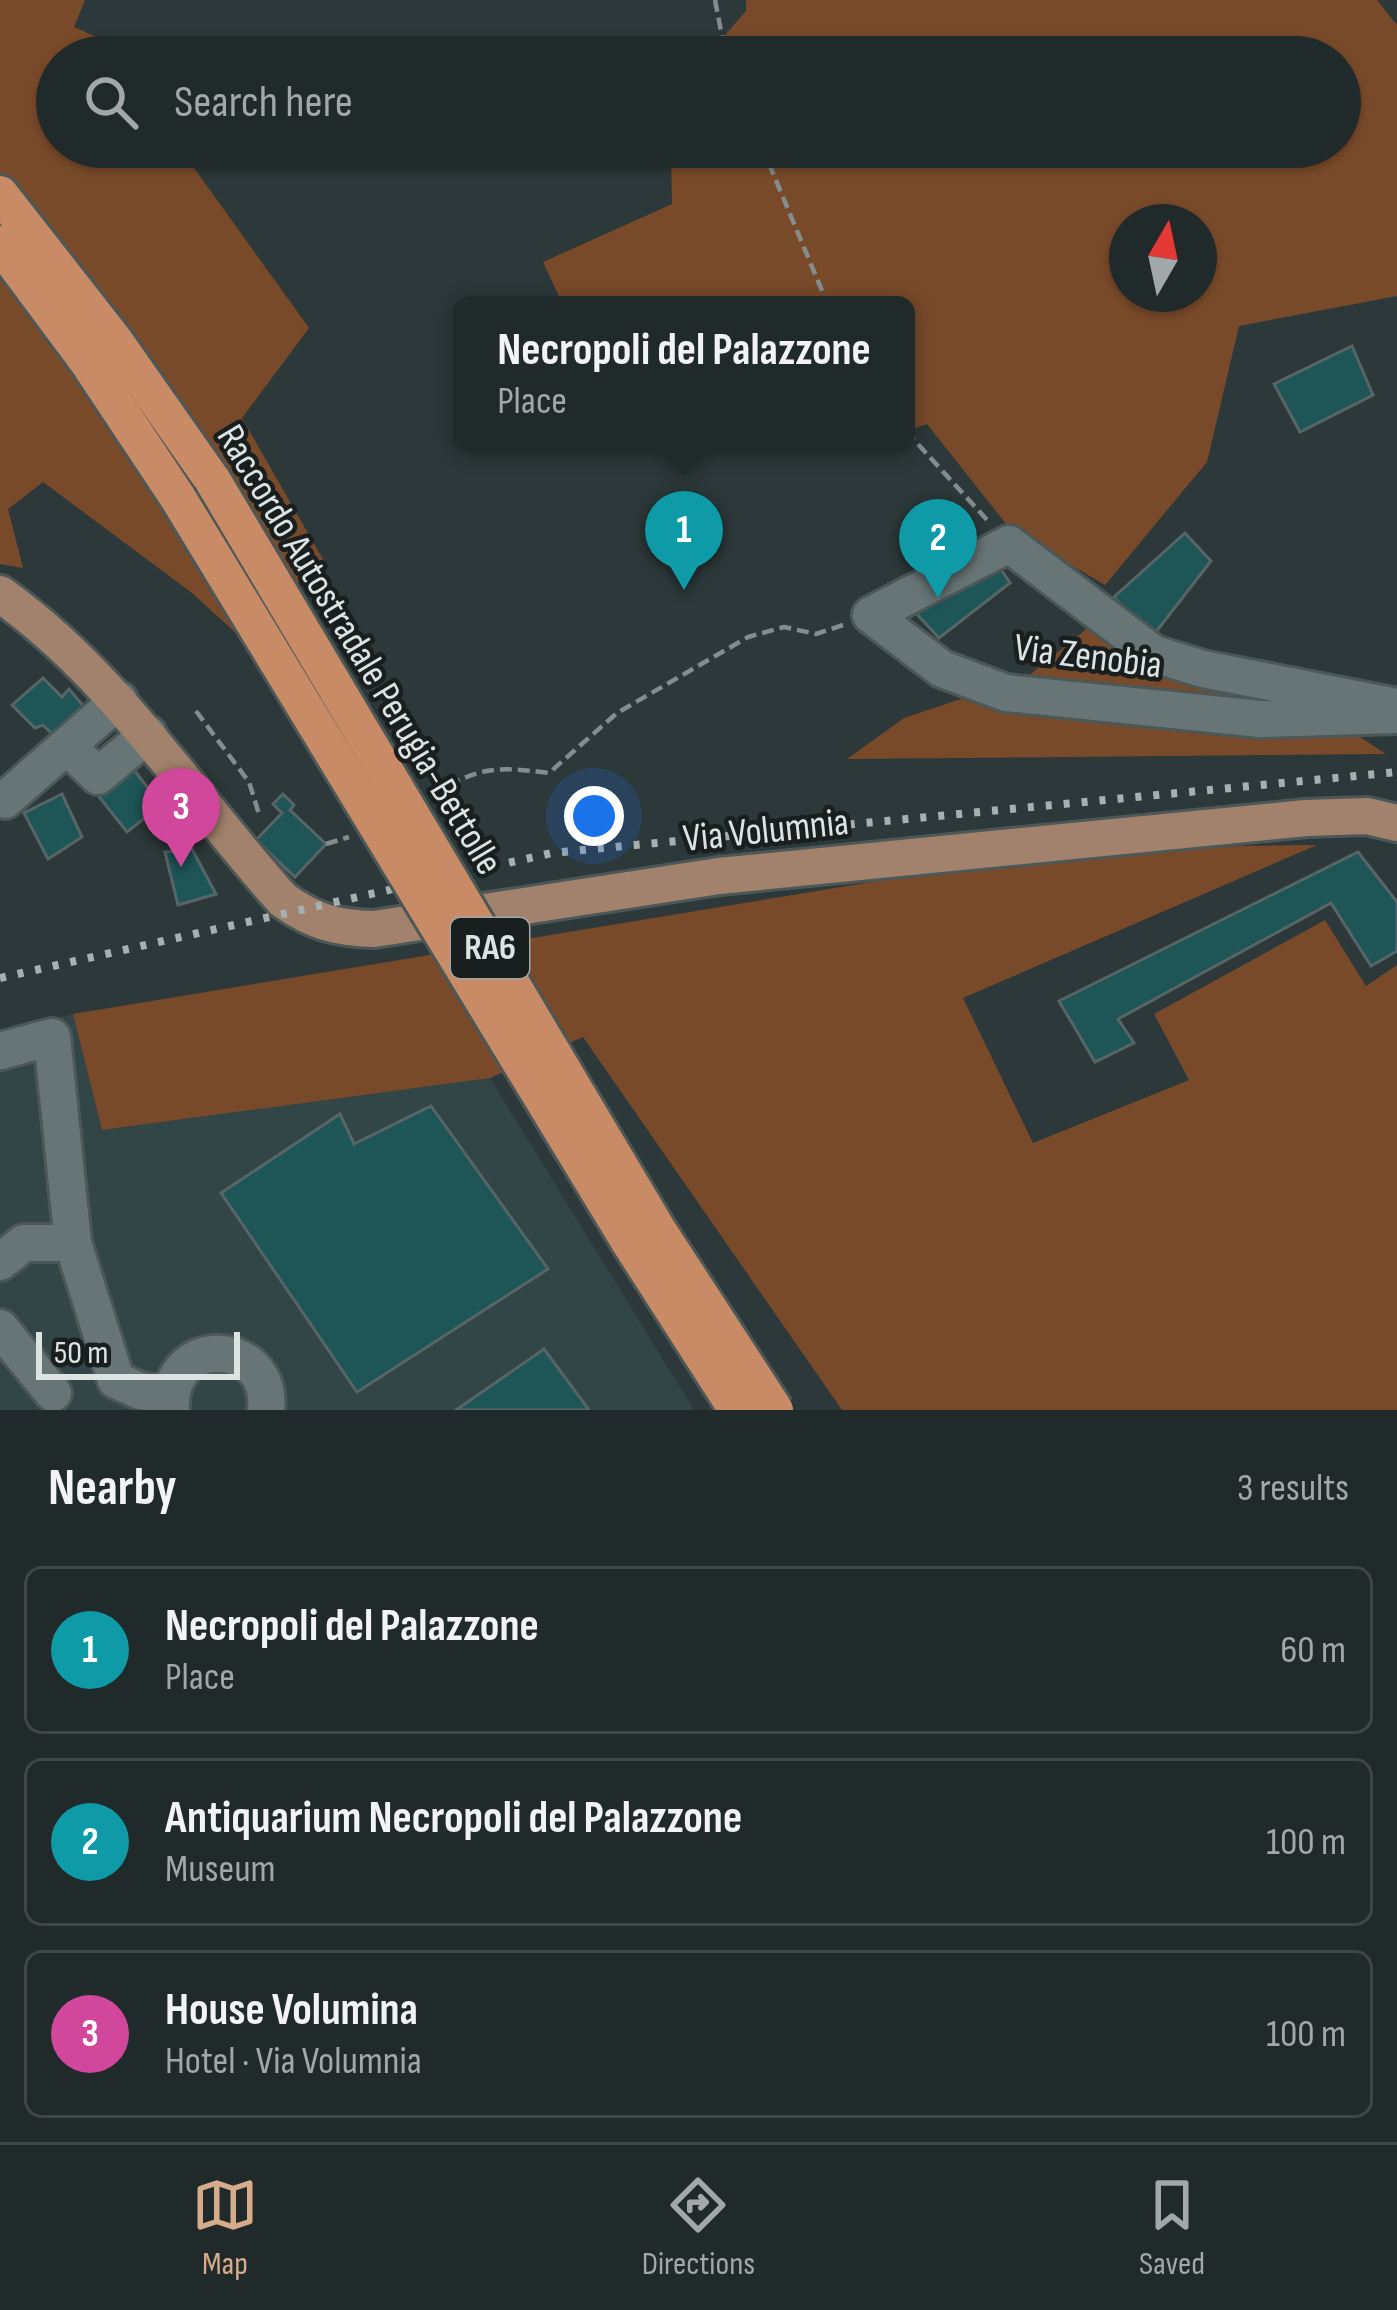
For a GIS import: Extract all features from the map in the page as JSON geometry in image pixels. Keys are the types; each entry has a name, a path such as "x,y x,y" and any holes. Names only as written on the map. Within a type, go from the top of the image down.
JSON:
{"highway":[{"name":"Raccordo Autostradale Perugia-Bettolle","path":"0,194 115,341 213,481 658,1231 775,1410"},
{"name":"RA6","path":"0,244 87,361 178,498 628,1240 737,1410"}],"main road":[{"name":"Via Volumnia","path":"0,594 79,657 119,700 284,900 315,922 340,928 374,929 719,877 1344,816 1397,823"}],"street":[{"path":"871,615 1009,544"},
{"name":"Via Zenobia","path":"1009,544 1154,654 1397,711"},
{"name":"Via Zenobia","path":"871,615 942,669 1006,693 1260,719 1397,711"},
{"path":"5,800 119,700"},
{"path":"69,748 98,776 148,734"},
{"path":"0,1051 52,1037 73,1244 116,1380 149,1402 192,1360 220,1353 247,1362 257,1372 264,1385 266,1410"},
{"path":"0,1262 24,1243 73,1244"},
{"path":"0,1328 53,1393"}],"path":[{"path":"715,0 722,36"},
{"path":"771,168 824,296"},
{"path":"915,441 1009,544"},
{"path":"430,795 472,771 549,772 617,713 748,637 784,627 816,634 871,615"},
{"path":"196,711 249,782 259,814"},
{"path":"326,844 369,832"}],"shaded area":[{"path":"0,0 85,0 74,27 94,36 36,36 36,168 194,168 309,328 242,418 324,561 238,635 192,593 43,482 8,509 23,568 0,564"},
{"path":"746,0 1377,0 1397,25 1397,296 1239,326 1207,462 1105,585 1010,529 927,424 915,428 915,296 559,296 543,262 672,204 671,168 1361,168 1361,36 724,36 746,11"},
{"path":"1089,627 1299,697 1386,754 847,759 904,718 1027,677"},
{"path":"1317,845 963,998 1033,1143 1189,1080 1154,1014 1325,920 1366,986 1397,965 1397,1410 842,1410 583,1037 490,1078 102,1130 73,1014 980,864"},
{"path":"73,1014 102,1130 490,1078 694,1410 0,1410 0,1031"}],"building":[{"path":"1352,346 1373,395 1300,432 1274,384"},
{"path":"1185,533 1211,561 1152,637 1114,597"},
{"path":"996,562 1010,583 939,638 914,611"},
{"path":"43,678 62,697 69,689 91,715 52,734 43,725 35,728 12,705"},
{"path":"131,766 161,805 127,832 96,793"},
{"path":"62,794 82,837 48,859 24,813"},
{"path":"283,794 294,805 290,810 326,844 295,877 256,840 282,813 273,804"},
{"path":"192,849 216,894 178,905 165,852"},
{"path":"1358,852 1397,902 1397,951 1371,966 1331,903 1118,1019 1134,1043 1095,1062 1059,1001"},
{"path":"431,1106 548,1269 357,1392 221,1193 340,1114 354,1144"},
{"path":"544,1349 589,1410 456,1410"}],"railway":[{"path":"0,978 552,853 1397,772"}],"place":[{"name":"Necropoli del Palazzone","path":"684,590"},
{"name":"Antiquarium Necropoli del Palazzone","path":"938,598"},
{"name":"House Volumina","path":"181,867"}]}
